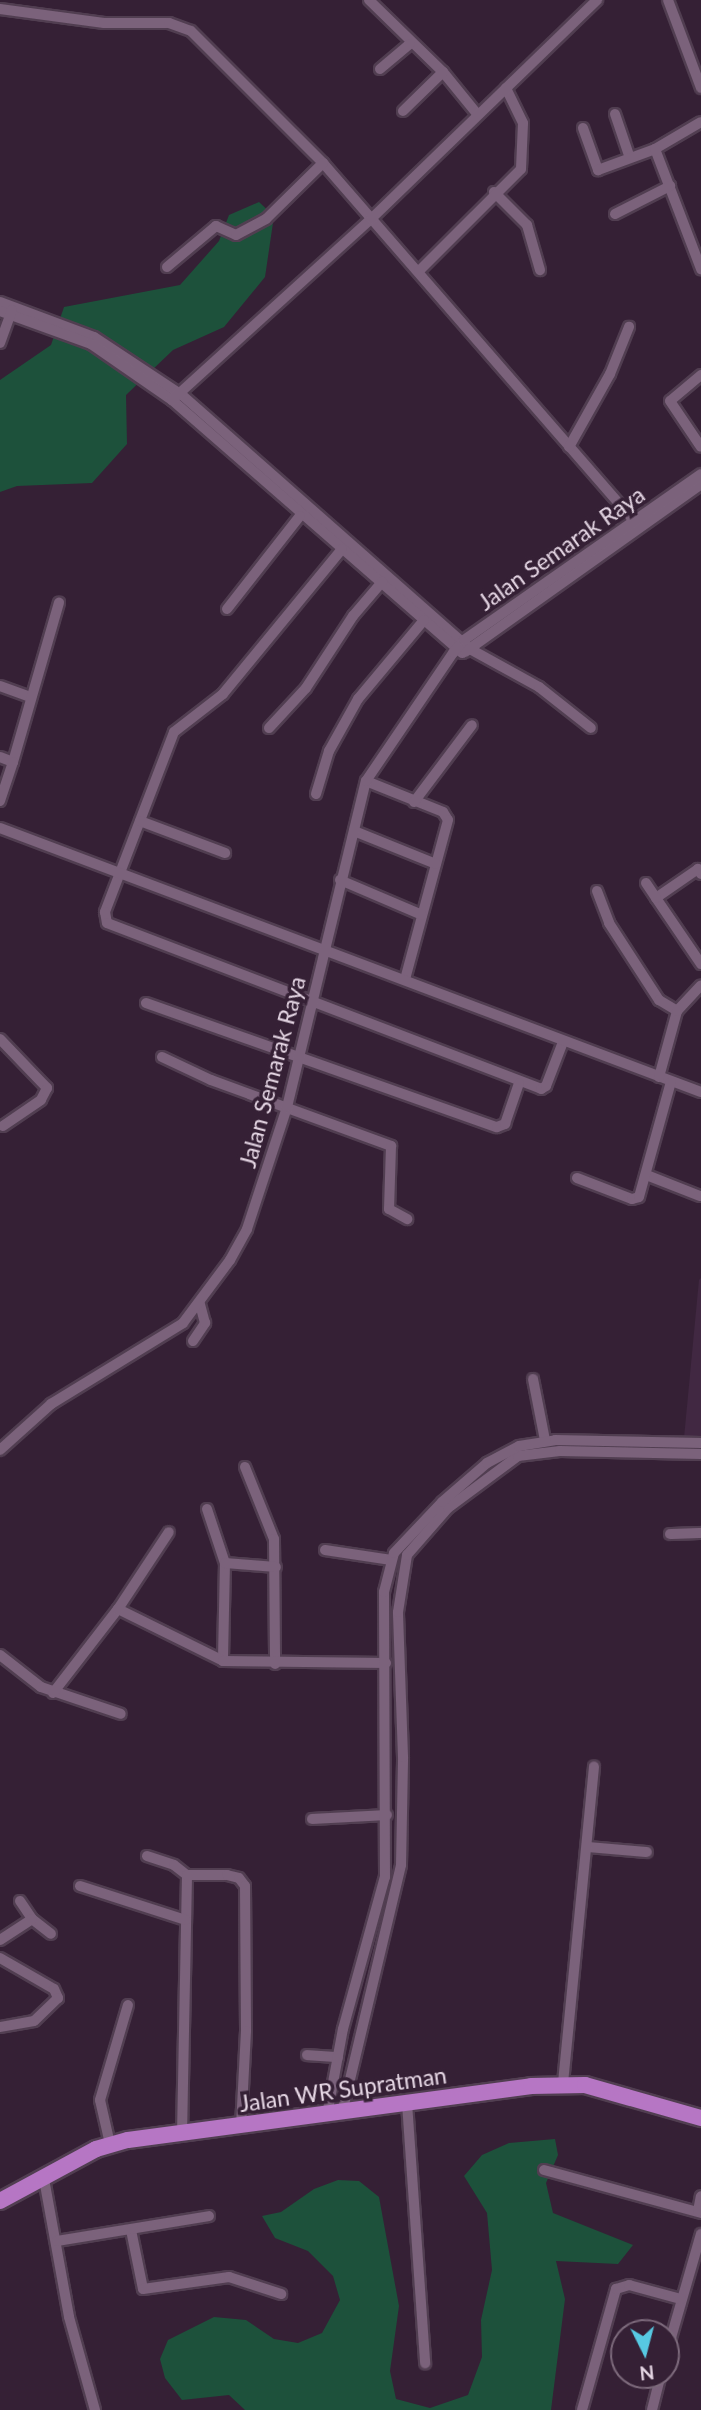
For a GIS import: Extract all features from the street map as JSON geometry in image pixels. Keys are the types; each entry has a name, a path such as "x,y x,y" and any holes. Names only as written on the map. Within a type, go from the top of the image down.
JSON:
{"highway":[{"name":"Jalan WR Supratman","path":"0,2201 110,2144 563,2083 585,2085 701,2118"}],"street":[{"path":"369,0 410,44 443,72 478,115"},
{"path":"177,398 371,219 597,0"},
{"path":"668,0 701,88"},
{"path":"0,9 85,21 180,25 207,46 323,163 419,271 635,525"},
{"path":"380,69 410,44"},
{"path":"403,111 443,72"},
{"path":"419,271 494,192 521,169 524,161 523,123 506,88"},
{"path":"615,114 630,158"},
{"path":"583,128 598,170 655,149 701,121"},
{"path":"655,149 701,269"},
{"path":"167,267 216,226 236,235 266,219 323,163"},
{"path":"615,214 670,186"},
{"path":"494,192 527,225 540,270"},
{"path":"0,302 8,311 94,337 177,398 463,648"},
{"path":"0,343 8,311"},
{"path":"569,447 610,374 629,327"},
{"path":"701,375 670,401 701,447"},
{"path":"177,398 300,516 382,582 424,620 463,648 539,687 591,728"},
{"name":"Jalan Semarak Raya","path":"0,1450 51,1404 169,1335 200,1304 247,1229 287,1107 366,781 450,660 701,474"},
{"name":"Jalan Semarak Raya","path":"635,525 701,485"},
{"path":"227,609 300,516"},
{"path":"342,550 223,694 174,732 106,912 107,923 519,1083 544,1089 563,1042"},
{"path":"269,728 306,688 353,616 382,582"},
{"path":"0,801 59,603"},
{"path":"316,794 329,751 358,699 424,620"},
{"path":"0,686 31,697"},
{"path":"414,802 472,725"},
{"path":"0,757 13,762"},
{"path":"366,781 447,817 405,979"},
{"path":"140,821 225,853"},
{"path":"0,828 701,1092"},
{"path":"354,831 436,864"},
{"path":"656,898 700,870"},
{"path":"340,880 422,915"},
{"path":"646,883 701,964"},
{"path":"597,891 609,923 659,1000 677,1011"},
{"path":"577,1178 634,1200 649,1176 677,1011 684,998 701,985"},
{"path":"146,1003 497,1127 505,1124 519,1083"},
{"path":"0,1039 47,1088 41,1100 2,1126"},
{"path":"162,1057 391,1146 388,1205 393,1214 407,1219"},
{"path":"649,1176 700,1196"},
{"path":"193,1340 205,1323 200,1304"},
{"path":"533,1379 545,1440"},
{"path":"334,2114 338,2057 386,1877 384,1592 391,1560 402,1541 487,1463 519,1446 545,1440 701,1443"},
{"path":"334,2114 397,1886 403,1757 398,1612 402,1572 413,1545 464,1494 517,1456 560,1451 701,1454"},
{"path":"245,1467 274,1539 275,1664"},
{"path":"207,1509 225,1563 223,1661"},
{"path":"53,1693 118,1609 169,1532"},
{"path":"670,1534 701,1533"},
{"path":"402,1541 413,1545"},
{"path":"325,1550 391,1560"},
{"path":"225,1563 276,1567"},
{"path":"118,1609 223,1661 275,1664 386,1663"},
{"path":"0,1655 53,1693 121,1714"},
{"path":"387,1758 403,1757"},
{"path":"563,2083 594,1767"},
{"path":"312,1819 387,1815"},
{"path":"587,1847 647,1852"},
{"path":"147,1856 187,1875 227,1875 239,1878 245,1886 246,2031 241,2125"},
{"path":"182,2133 187,1875"},
{"path":"80,1886 186,1920"},
{"path":"20,1901 32,1919 51,1934"},
{"path":"0,1940 32,1919"},
{"path":"0,1958 54,1989 58,1998 34,2021 0,2027"},
{"path":"110,2144 100,2100 128,2005"},
{"path":"307,2055 338,2057"},
{"path":"407,2103 425,2363"},
{"path":"544,2170 699,2212 701,2196"},
{"path":"44,2179 69,2317 95,2410"},
{"path":"57,2241 209,2216"},
{"path":"131,2230 143,2289 229,2277 281,2294"},
{"path":"676,2319 701,2234"},
{"path":"582,2410 616,2289 629,2285 681,2299"},
{"path":"652,2410 657,2389"}],"shaded area":[{"path":"701,1278 701,1437 684,1438 699,1280"}],"green space":[{"path":"259,202 274,216 265,277 224,327 173,350 126,395 127,444 92,483 17,486 0,492 0,380 51,345 64,307 180,285 219,241 229,215"},
{"path":"555,2139 558,2155 546,2183 553,2213 633,2245 618,2264 556,2261 565,2299 551,2410 245,2410 229,2395 182,2400 165,2378 160,2359 168,2340 214,2317 246,2320 274,2339 298,2343 322,2333 340,2300 333,2276 308,2251 275,2238 262,2216 281,2212 314,2189 338,2180 359,2181 379,2197 399,2306 390,2371 396,2399 430,2408 468,2395 482,2357 481,2320 492,2270 487,2213 464,2176 482,2155 509,2143"}]}
